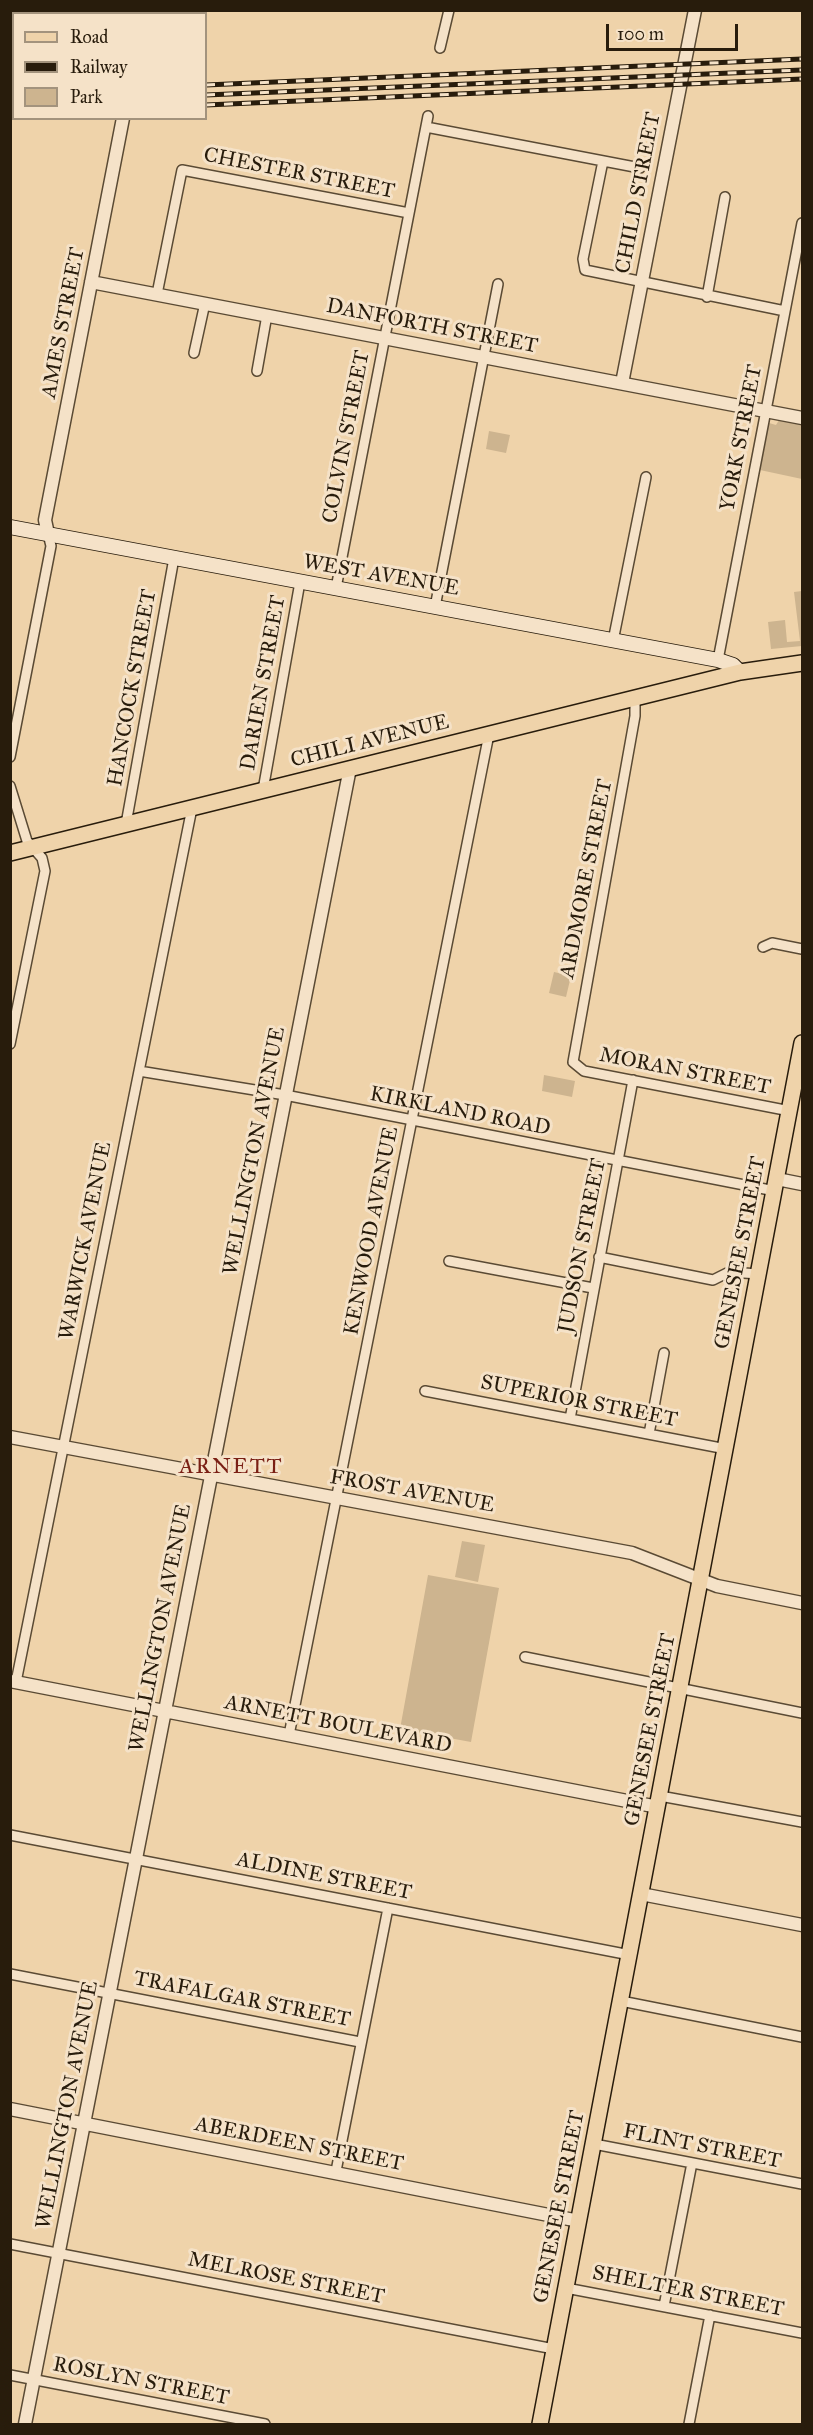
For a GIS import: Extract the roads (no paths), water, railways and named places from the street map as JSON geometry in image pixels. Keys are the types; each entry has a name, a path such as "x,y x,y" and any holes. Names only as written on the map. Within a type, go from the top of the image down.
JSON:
{"main road":[{"name":"WEST AVENUE","path":"10,527 718,660 733,665 740,672"},
{"name":"CHILI AVENUE","path":"10,852 740,672 802,663"},
{"name":"GENESEE STREET","path":"540,2424 802,1043"}],"street":[{"path":"440,48 449,10"},
{"name":"CHILD STREET","path":"622,383 695,10"},
{"name":"COLVIN STREET","path":"336,588 428,116"},
{"name":"AMES STREET","path":"48,534 45,520 123,120"},
{"path":"426,127 640,168"},
{"path":"603,161 582,266 590,272 785,311"},
{"name":"CHESTER STREET","path":"157,294 182,170 409,213"},
{"path":"707,297 725,197"},
{"name":"YORK STREET","path":"718,660 802,223"},
{"name":"DANFORTH STREET","path":"92,282 802,418"},
{"path":"435,607 498,284"},
{"path":"194,353 205,303"},
{"path":"257,371 267,315"},
{"path":"614,641 646,477"},
{"path":"10,757 51,546 48,534"},
{"name":"HANCOCK STREET","path":"126,824 174,558"},
{"name":"DARIEN STREET","path":"263,790 300,582"},
{"name":"ARDMORE STREET","path":"574,1065 573,1055 635,716 635,698"},
{"name":"KENWOOD AVENUE","path":"289,1735 489,734"},
{"name":"WELLINGTON AVENUE","path":"25,2424 350,768"},
{"path":"10,786 27,841 34,846 42,858 45,871 10,1044"},
{"name":"WARWICK AVENUE","path":"13,1681 64,1447 192,808"},
{"path":"763,947 772,943 802,949"},
{"name":"MORAN STREET","path":"574,1065 584,1071 790,1112"},
{"name":"KIRKLAND ROAD","path":"139,1071 285,1095 618,1161 776,1185"},
{"name":"JUDSON STREET","path":"570,1419 633,1080"},
{"path":"776,1185 802,1184"},
{"path":"599,1257 713,1280 729,1272 759,1274"},
{"path":"449,1261 593,1288"},
{"path":"649,1434 664,1353"},
{"name":"SUPERIOR STREET","path":"425,1391 726,1449"},
{"name":"FROST AVENUE","path":"10,1437 632,1553 717,1586 802,1603"},
{"path":"525,1657 802,1713"},
{"name":"ARNETT BOULEVARD","path":"13,1681 289,1735 659,1801 802,1822"},
{"name":"ALDINE STREET","path":"10,1836 630,1955"},
{"path":"641,1894 802,1925"},
{"path":"336,2171 388,1908"},
{"name":"TRAFALGAR STREET","path":"10,1974 360,2042"},
{"path":"621,2001 802,2037"},
{"name":"ABERDEEN STREET","path":"10,2109 336,2171 579,2221"},
{"name":"FLINT STREET","path":"594,2144 802,2184"},
{"path":"664,2306 692,2163"},
{"name":"MELROSE STREET","path":"10,2244 554,2349"},
{"name":"SHELTER STREET","path":"566,2288 802,2333"},
{"path":"689,2424 710,2314"},
{"name":"ROSLYN STREET","path":"10,2375 265,2424"}],"railway":[{"path":"207,85 802,59"},
{"path":"207,95 802,70"},
{"path":"207,105 802,79"}],"district":[{"name":"ARNETT","path":"231,1468"}]}
